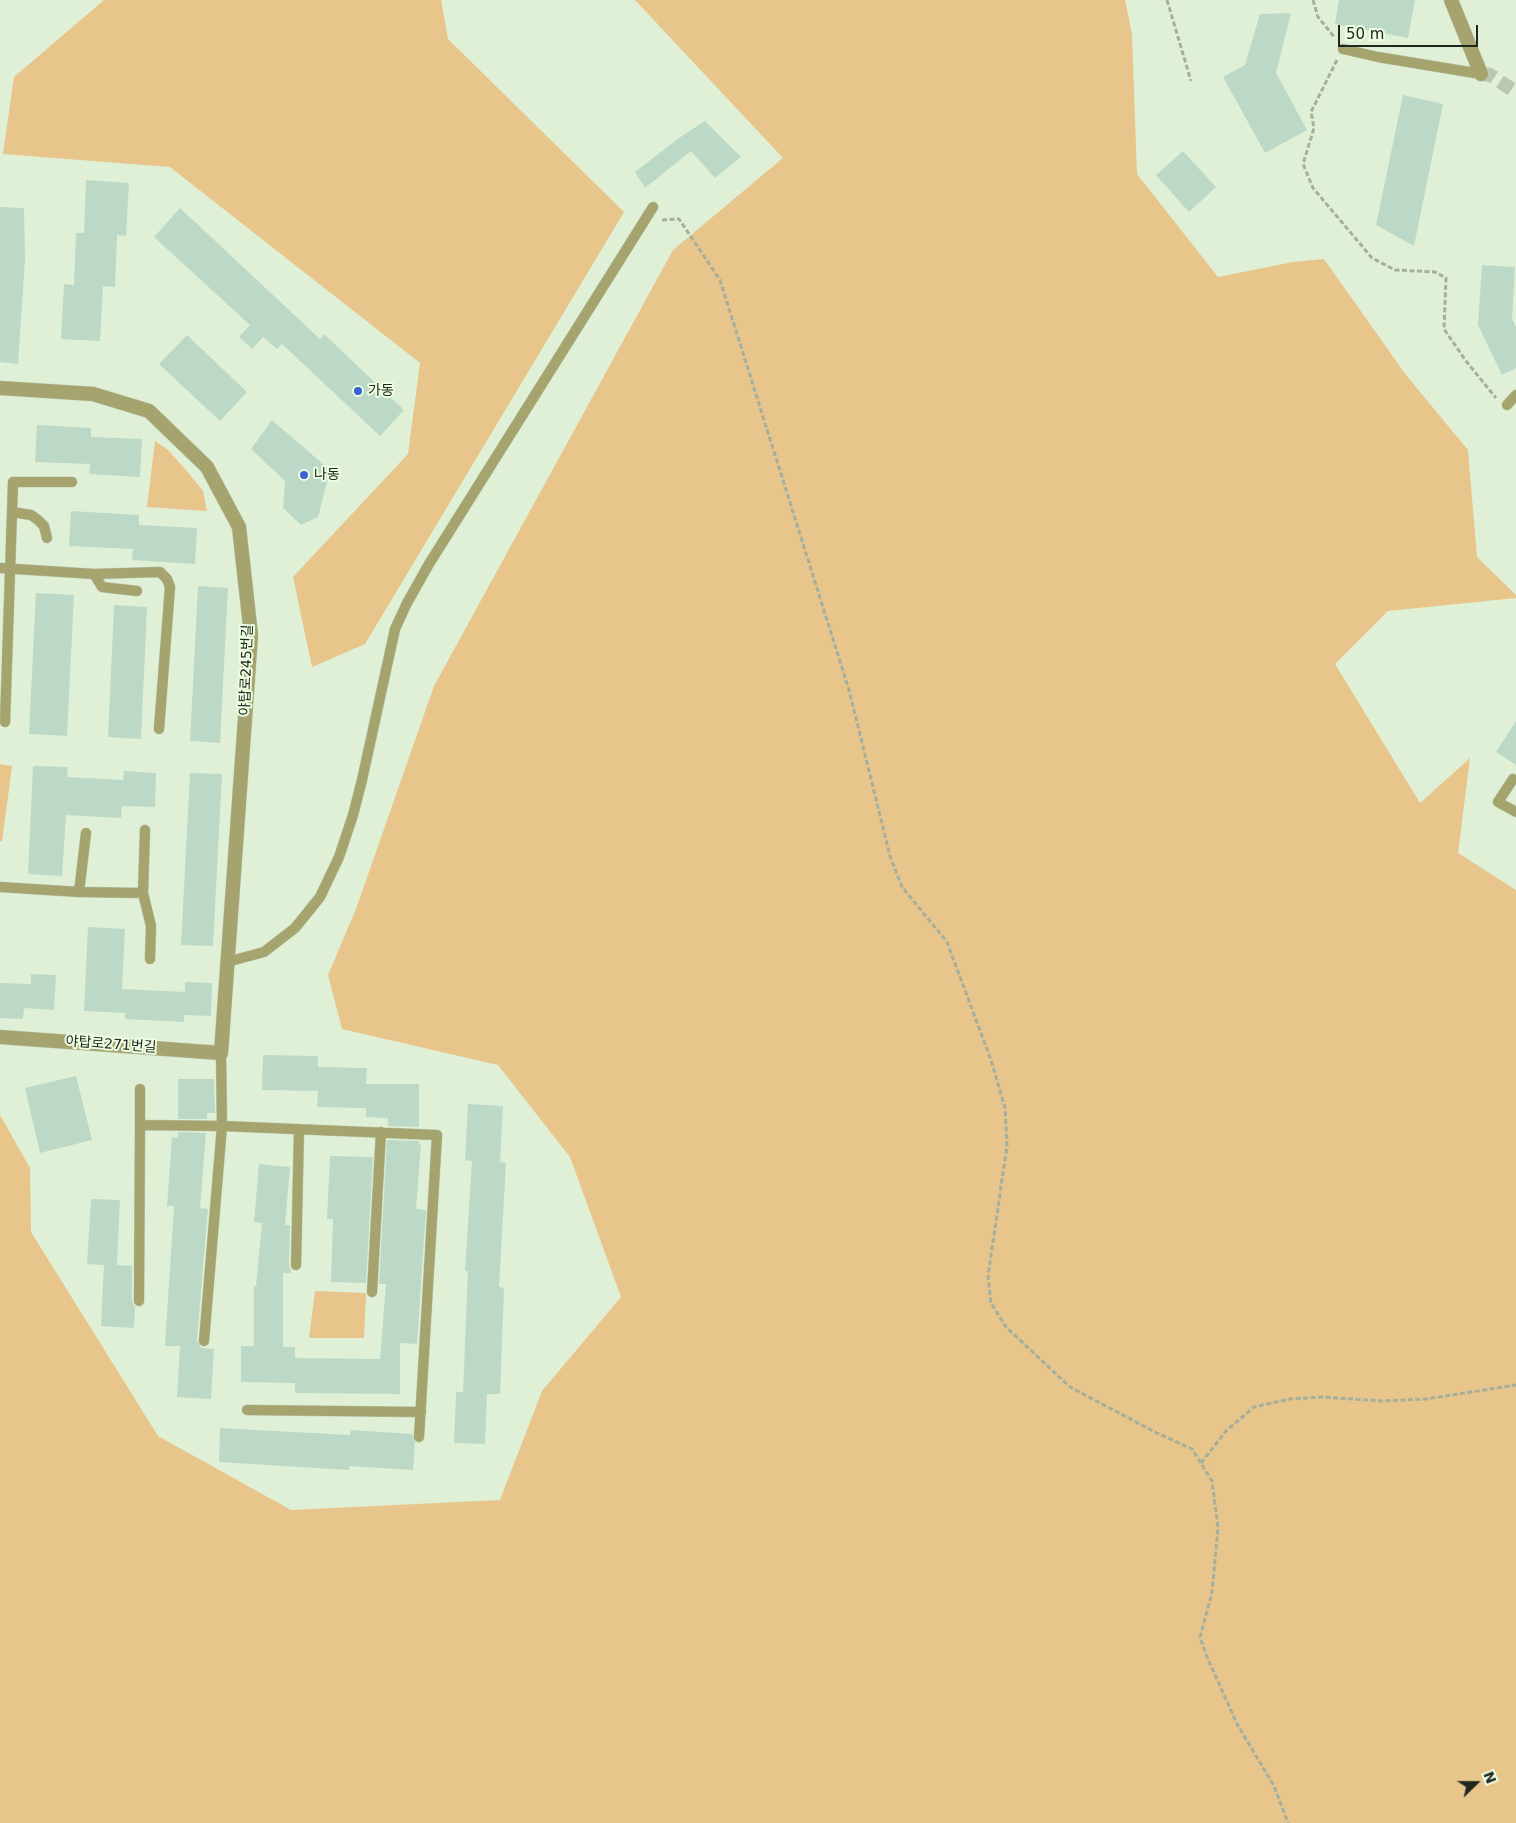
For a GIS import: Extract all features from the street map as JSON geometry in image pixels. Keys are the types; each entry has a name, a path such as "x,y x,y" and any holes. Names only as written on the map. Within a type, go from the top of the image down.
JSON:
{"street":[{"path":"1451,0 1481,74"},
{"name":"야탑로245번길","path":"0,388 93,394 149,411 207,467 239,526 251,635 221,1053"},
{"name":"야탑로271번길","path":"0,1037 221,1053"}],"lane":[{"path":"1343,49 1378,57 1481,74"},
{"path":"228,962 264,952 295,928 320,897 339,857 353,815 395,629 407,603 429,564 653,207"},
{"path":"1507,405 1516,395"},
{"path":"5,722 5,568 12,512 13,482 72,482"},
{"path":"12,512 31,514 44,526 47,538"},
{"path":"5,568 94,574 160,572 168,579 170,587 159,729"},
{"path":"94,574 102,587 137,591"},
{"path":"1513,779 1498,802 1516,812"},
{"path":"144,830 143,893 151,926 150,959"},
{"path":"79,892 86,832"},
{"path":"0,887 79,892 143,893"},
{"path":"204,1340 222,1126 221,1053"},
{"path":"139,1302 140,1089"},
{"path":"140,1125 222,1126 437,1135 420,1437"},
{"path":"296,1265 299,1129"},
{"path":"372,1292 380,1132"},
{"path":"247,1410 421,1412"}],"path":[{"path":"1167,0 1191,81"},
{"path":"1313,0 1318,17 1343,49 1311,112 1314,128 1303,164 1313,188 1372,258 1394,270 1435,272 1446,278 1444,328 1466,361 1498,400 1507,405"},
{"path":"645,221 679,219 720,280 849,690 890,856 902,887 947,942 991,1060 1006,1108 1006,1146 988,1276 991,1303 1006,1327 1070,1387 1157,1433 1192,1449 1212,1481 1218,1527 1212,1593 1200,1637 1237,1724 1274,1786 1288,1823"},
{"path":"1201,1463 1226,1431 1254,1407 1290,1399 1323,1397 1382,1401 1426,1399 1516,1385"}],"shaded area":[{"path":"104,0 441,0 448,39 624,212 365,644 312,667 293,577 408,454 420,363 170,167 3,154 14,77"},
{"path":"635,0 1125,0 1132,34 1137,174 1218,277 1293,262 1324,259 1406,375 1468,450 1477,557 1516,595 1516,598 1388,611 1335,664 1420,803 1470,758 1458,853 1516,890 1516,1823 0,1823 0,1115 30,1168 31,1232 158,1436 291,1510 500,1500 542,1391 621,1297 570,1157 498,1065 342,1029 328,975 356,909 434,686 673,250 783,158"},
{"path":"155,441 168,450 203,491 207,511 147,507"},
{"path":"0,764 12,766 2,842 0,841"},
{"path":"315,1291 366,1293 364,1338 309,1338"}],"building":[{"path":"1339,0 1415,0 1408,38 1335,24"},
{"path":"1291,13 1276,73 1307,130 1265,153 1223,77 1245,65 1260,14"},
{"path":"1403,95 1443,104 1414,246 1376,225"},
{"path":"705,121 741,157 715,178 691,151 645,188 635,172 679,138"},
{"path":"1183,151 1216,187 1189,212 1156,175"},
{"path":"86,180 129,183 126,236 117,235 115,287 103,286 100,341 61,339 64,284 74,285 76,233 84,233"},
{"path":"0,207 24,208 25,260 18,364 0,362"},
{"path":"180,208 320,339 324,334 404,410 380,436 282,344 277,349 263,337 252,349 239,337 250,325 154,237"},
{"path":"1482,265 1515,267 1512,319 1516,327 1516,368 1502,375 1478,325"},
{"path":"187,335 247,392 220,421 159,364"},
{"name":"나동","path":"272,420 330,470 318,517 301,525 283,508 285,481 251,449"},
{"path":"37,425 91,428 91,437 142,439 140,477 89,474 90,464 35,462"},
{"path":"71,511 139,515 139,525 197,528 195,564 132,560 133,549 69,546"},
{"path":"198,586 228,588 220,743 190,741"},
{"path":"36,593 74,595 67,736 29,734"},
{"path":"114,605 147,607 141,739 108,737"},
{"path":"1516,721 1516,765 1496,752"},
{"path":"33,766 68,767 67,777 123,780 124,771 156,773 155,807 122,806 121,818 66,815 62,876 28,874"},
{"path":"190,773 222,774 213,946 181,945"},
{"path":"88,927 125,929 122,989 185,992 185,982 212,983 211,1016 184,1015 184,1022 125,1019 125,1013 84,1011"},
{"path":"31,974 56,975 54,1010 24,1008 23,1019 0,1018 0,983 31,984"},
{"path":"263,1055 318,1056 318,1067 367,1068 366,1084 419,1084 419,1127 388,1126 388,1118 366,1117 366,1108 317,1107 318,1091 262,1090"},
{"path":"76,1076 92,1140 40,1153 25,1088"},
{"path":"178,1079 214,1079 215,1113 207,1113 207,1119 178,1119"},
{"path":"468,1104 503,1106 500,1162 506,1163 499,1287 504,1288 500,1394 487,1394 485,1444 454,1443 456,1392 463,1392 468,1271 465,1271 472,1161 465,1160"},
{"path":"178,1132 206,1133 200,1208 208,1209 197,1340 201,1348 214,1349 211,1399 177,1397 180,1346 165,1346 174,1206 167,1206 172,1137 178,1138"},
{"path":"387,1140 419,1141 419,1144 421,1144 416,1209 426,1210 417,1344 400,1343 400,1394 295,1393 295,1383 241,1382 241,1346 254,1346 254,1286 256,1286 262,1223 254,1222 259,1164 290,1167 285,1225 290,1225 289,1265 291,1273 283,1273 283,1347 295,1347 295,1358 380,1359 386,1284 379,1284"},
{"path":"330,1156 373,1157 366,1283 331,1282 333,1219 327,1219"},
{"path":"91,1199 120,1200 117,1265 132,1266 132,1301 135,1307 134,1328 101,1326 104,1265 87,1264"},
{"path":"220,1428 350,1435 351,1430 412,1434 415,1442 413,1470 349,1466 349,1470 219,1462"}],"tunnel":[{"path":"1481,74 1490,75 1516,92"}],"place":[{"name":"가동","path":"358,391"},
{"name":"나동","path":"304,475"}]}
